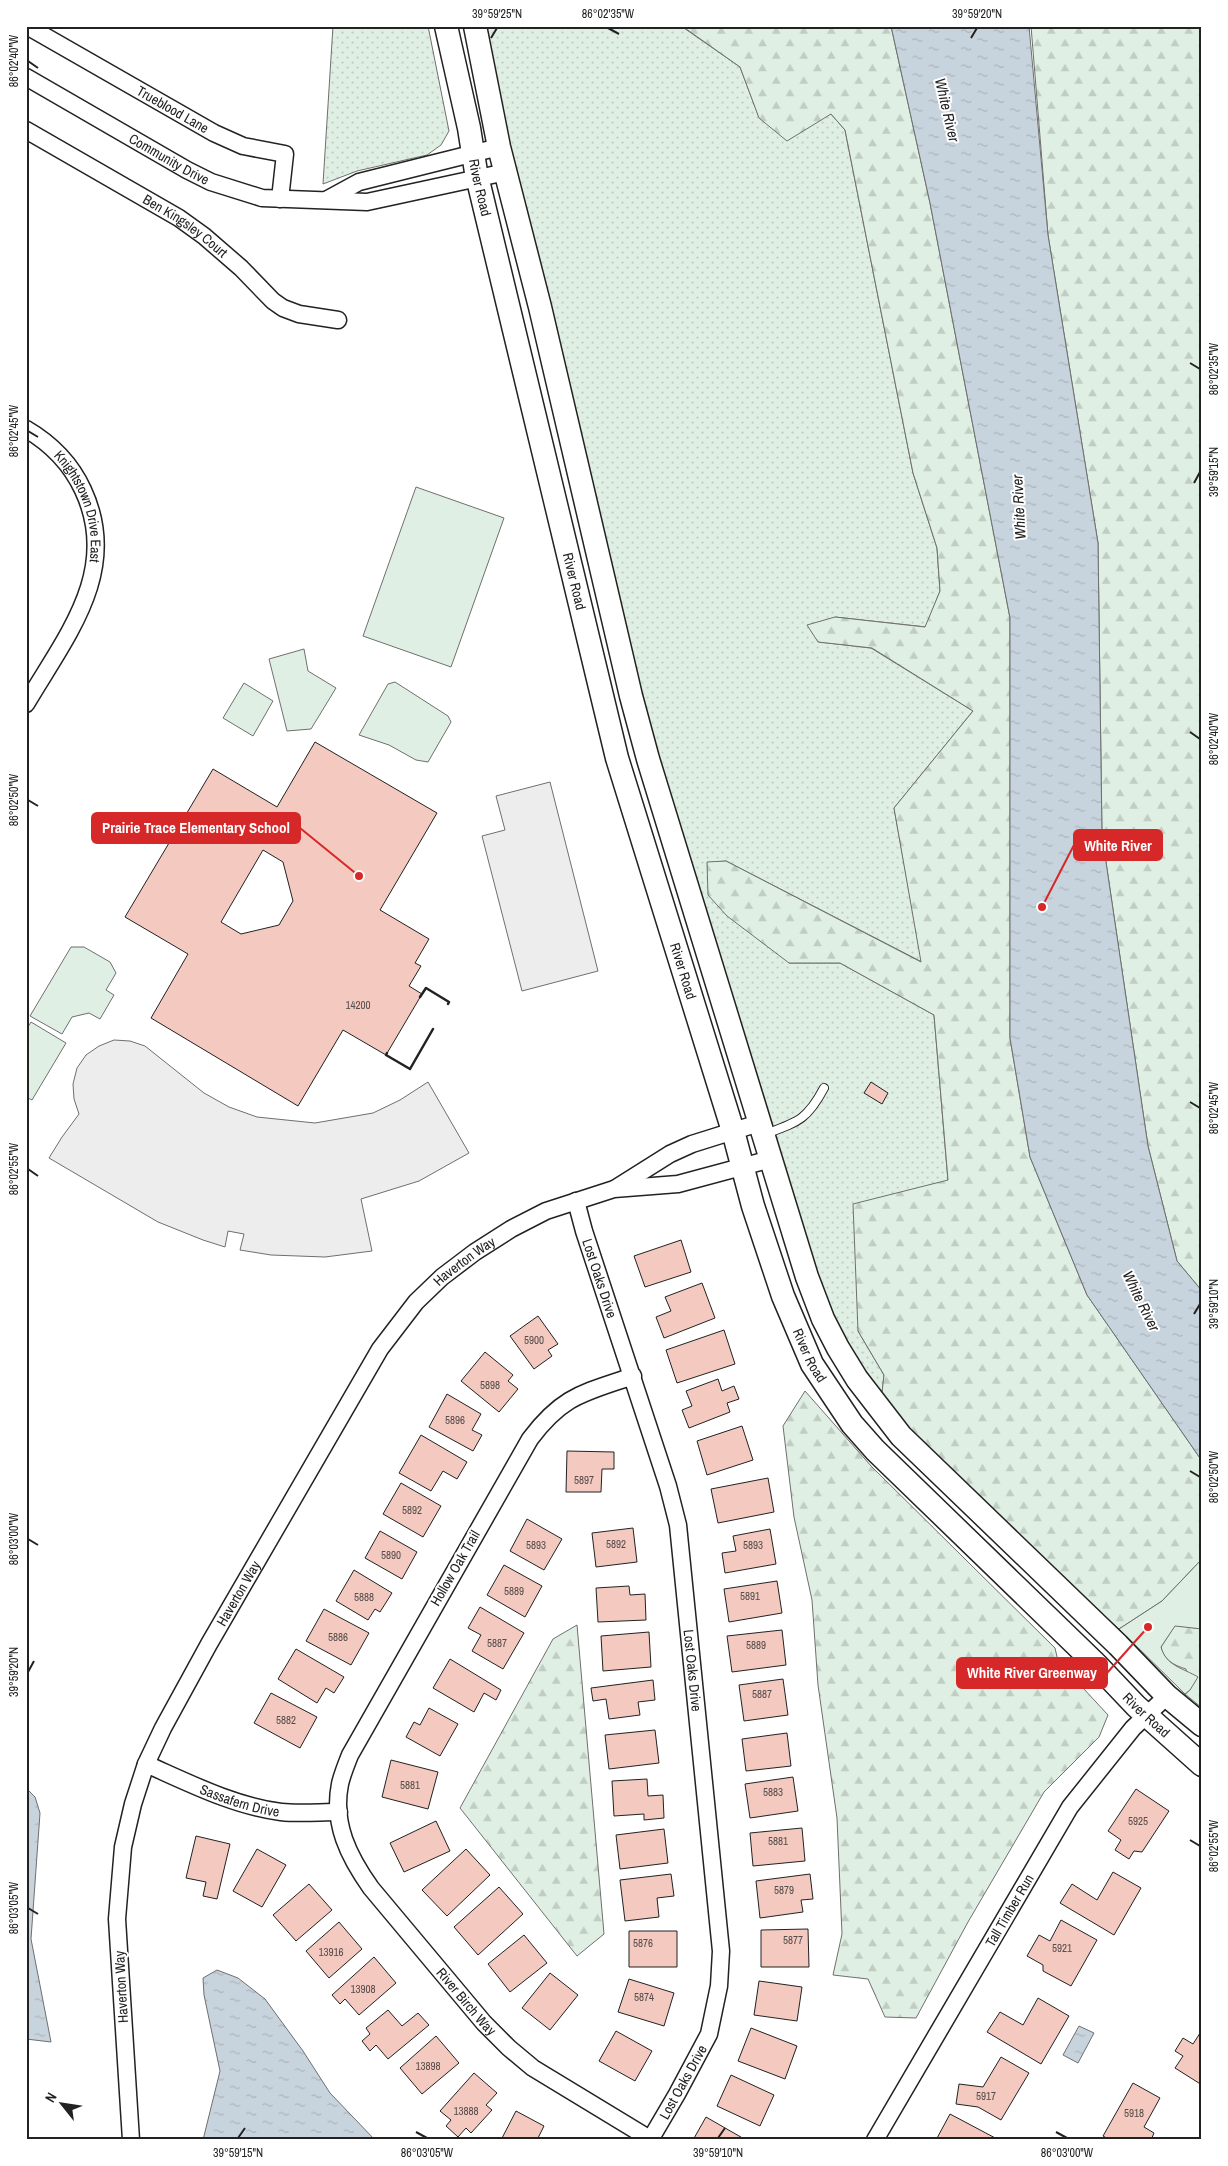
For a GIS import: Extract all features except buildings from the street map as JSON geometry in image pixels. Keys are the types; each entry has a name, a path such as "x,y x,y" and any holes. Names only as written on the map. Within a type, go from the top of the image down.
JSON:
{"main road":[{"name":"River Road","path":"446,26 478,178 617,758 733,1131 742,1168 783,1296 797,1331 812,1364 852,1424 875,1450 1146,1715 1202,1765"},
{"name":"River Road","path":"474,26 499,147 544,326 631,696 648,759 761,1129 807,1277 823,1320 862,1386 908,1442 1118,1645 1167,1696 1202,1725"}],"street":[{"name":"Trueblood Lane","path":"27,26 214,133 243,146 285,154 280,199"},
{"name":"Community Drive","path":"26,78 211,182 262,198 367,202 506,172"},
{"name":"Ben Kingsley Court","path":"26,130 179,218 242,268 273,302 299,314 338,320"},
{"name":"Community Drive","path":"326,200 359,182 499,147"},
{"name":"Knightstown Drive East","path":"26,429 47,443 79,480 91,508 96,551 92,580 84,602 26,704"},
{"name":"Haverton Way","path":"614,1189 670,1154 692,1144 733,1131 761,1129"},
{"name":"Haverton Way","path":"131,2140 117,1919 123,1847 133,1804 146,1764 163,1728 209,1644 380,1349 416,1302 442,1277 475,1252 511,1229 546,1211 614,1189 678,1184 771,1159"},
{"name":"Lost Oaks Drive","path":"576,1201 584,1231 668,1486 678,1525 720,1951 719,1986 709,2034 650,2139"},
{"name":"Hollow Oak Trail","path":"339,1812 340,1784 350,1755 530,1439 554,1411 565,1402 578,1395 633,1376"},
{"name":"Tall Timber Run","path":"874,2140 1070,1807 1091,1779 1146,1715 1167,1696"},
{"name":"Sassafern Drive","path":"146,1764 257,1807 282,1812 339,1812"},
{"name":"River Birch Way","path":"339,1812 345,1845 371,1888 484,2023 509,2048 533,2068 650,2139"}],"lane":[{"path":"761,1129 797,1122 813,1108 824,1088"}],"green space":[{"path":"333,26 428,26 449,131 441,145 427,155 357,171 323,184"},
{"path":"472,26 681,26 740,67 759,117 831,114 845,130 913,473 937,548 940,591 926,627 835,617 819,642 871,648 973,711 894,808 922,962 726,861 707,863 789,963 840,963 934,1015 948,1181 858,1331 884,1375 880,1410 838,1348 692,903"},
{"path":"682,26 891,26 930,203 1010,618 1010,1038 1030,1157 1087,1295 1202,1461 1202,1559 1162,1601 1119,1629 952,1487 880,1410 884,1375 858,1331 853,1204 948,1180 934,1015 840,963 789,963 727,916 708,895 707,862 726,861 921,962 894,808 973,711 872,648 818,642 807,625 835,617 925,627 940,591 937,548 913,473 845,130 831,114 787,141 759,118 740,67"},
{"path":"1031,26 1202,26 1202,1291 1177,1261 1148,1146 1102,835 1098,543 1048,235"},
{"path":"416,487 504,518 451,667 363,636"},
{"path":"304,649 308,671 336,688 311,729 287,731 269,659"},
{"path":"395,682 448,716 451,722 428,762 416,760 389,745 359,735 388,684"},
{"path":"244,683 273,701 253,736 223,718"},
{"path":"71,947 84,947 110,962 116,973 106,990 114,995 100,1019 89,1013 72,1017 62,1034 30,1016"},
{"path":"31,1022 66,1043 32,1100 26,1097 26,1030"},
{"path":"805,1391 872,1467 1055,1648 1058,1661 1108,1715 1099,1737 1044,1792 968,1922 916,2018 885,2017 868,1979 833,1975 842,1934 837,1818 818,1685 812,1600 794,1517 783,1426"},
{"path":"1202,1559 1202,1629 1175,1626 1161,1647 1163,1653 1171,1662 1198,1677 1190,1690 1185,1694 1119,1629 1162,1601"},
{"path":"577,1625 604,1934 577,1956 460,1808 553,1639"},
{"path":"1175,1625 1202,1629 1202,1708 1185,1694 1190,1690 1186,1669 1177,1666 1162,1652 1161,1647"}],"shaded area":[{"path":"550,782 598,971 522,991 482,836 505,830 496,796"},
{"path":"114,1040 130,1041 145,1046 204,1093 229,1107 257,1117 315,1123 373,1113 400,1100 428,1082 469,1153 419,1181 361,1199 372,1251 325,1257 271,1255 240,1250 244,1234 228,1231 225,1247 203,1240 158,1222 49,1158 79,1114 74,1099 73,1084 77,1068 86,1055 99,1046"}],"water":[{"path":"891,26 1029,26 1048,235 1098,543 1102,835 1148,1146 1177,1261 1202,1291 1202,1461 1087,1295 1030,1157 1010,1038 1010,618 930,203"},
{"path":"26,1788 35,1797 40,1813 31,1939 51,2042 26,2039"},
{"path":"217,1970 238,1978 265,1999 303,2051 330,2093 375,2140 203,2140 220,2071 204,1995 203,1978"},
{"path":"1079,2026 1094,2033 1078,2063 1063,2055"}],"wall":[{"path":"420,997 426,988 449,1002 448,1004"},
{"path":"387,1053 386,1055 410,1069 433,1029"}],"place":[{"name":"Prairie Trace Elementary School","path":"359,876"},
{"name":"White River","path":"1042,907"},
{"name":"White River Greenway","path":"1148,1627"}]}
